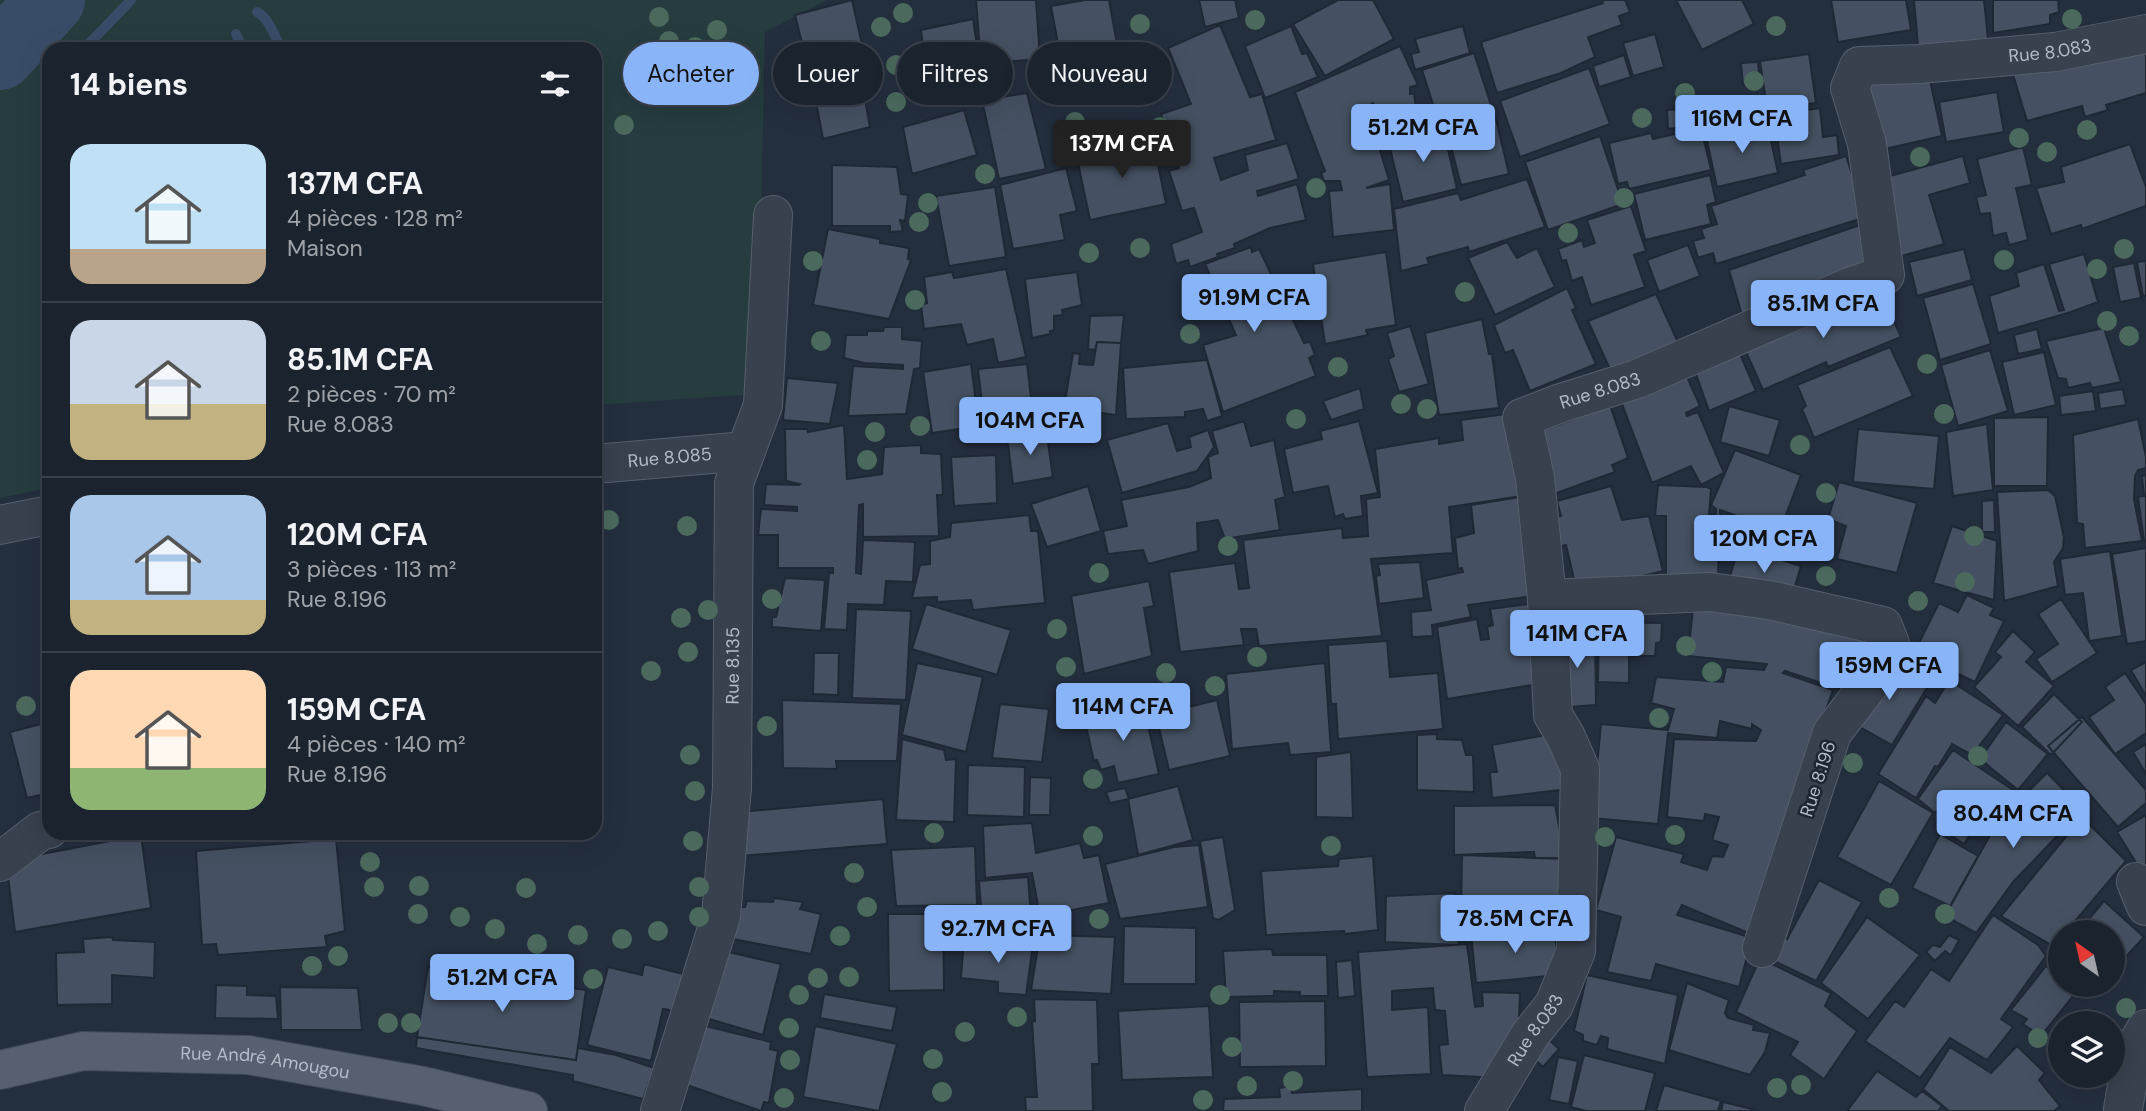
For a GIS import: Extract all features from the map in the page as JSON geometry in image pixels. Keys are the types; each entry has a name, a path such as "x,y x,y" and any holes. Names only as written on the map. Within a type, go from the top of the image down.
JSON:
{"main road":[{"name":"Rue André Amougou","path":"0,1070 83,1051 248,1055 423,1086 528,1111"}],"street":[{"name":"Rue 8.083","path":"1484,1111 1530,1035 1554,1005 1576,951 1580,769 1553,715 1547,599 1535,478 1522,418 1637,379 1852,286 1885,275 1867,144 1850,88 1859,66 1919,64 2054,52 2146,34"},
{"name":"Rue 8.135","path":"660,1111 721,916 732,788 734,483 763,405 773,215"},
{"name":"Rue 8.085","path":"602,463 746,452"},
{"path":"0,525 42,516"},
{"name":"Rue 8.196","path":"1547,599 1710,592 1769,600 1883,626 1890,644 1884,664 1832,733 1762,948"},
{"path":"0,862 42,831"},
{"path":"2129,1107 2133,1051 2146,1029"}],"green space":[{"path":"0,0 827,0 765,32 757,394 602,405 602,42 42,42 42,489 0,498"}],"building":[{"path":"852,0 862,42 802,42 795,15"},
{"path":"976,0 1036,0 1039,42 1027,42 1027,60 1013,61 1013,42 979,42"},
{"path":"1085,0 1109,0 1117,42 1058,42 1051,6"},
{"path":"1199,0 1235,0 1239,18 1205,27"},
{"path":"1338,0 1373,0 1394,39 1325,76 1293,24"},
{"path":"1602,0 1625,0 1630,12 1619,16 1622,25 1588,37 1595,57 1561,73 1497,93 1481,42 1603,3"},
{"path":"1676,0 1742,0 1754,24 1702,50"},
{"path":"1831,0 1906,0 1911,30 1838,42"},
{"path":"1914,0 1984,0 1988,39 1918,46"},
{"path":"1993,0 2058,0 2059,12 2050,15 2050,24 1993,33"},
{"path":"973,19 976,42 922,42 921,30"},
{"path":"1220,25 1250,97 1262,94 1276,140 1214,158 1221,180 1248,170 1245,155 1287,143 1299,179 1257,191 1258,196 1297,184 1306,220 1270,228 1234,244 1235,248 1217,254 1218,257 1190,267 1188,260 1176,264 1171,244 1202,232 1194,208 1182,211 1169,171 1179,168 1161,114 1191,104 1172,58 1172,46"},
{"path":"1291,26 1302,54 1307,53 1318,77 1265,98 1245,46"},
{"path":"1463,26 1470,53 1415,70 1411,54 1419,52 1415,39"},
{"path":"1655,34 1664,67 1633,76 1623,43"},
{"path":"2143,44 2146,56 2146,93 2106,105 2108,110 2085,117 2082,106 2027,121 2011,68"},
{"path":"1400,46 1418,85 1410,87 1410,94 1414,93 1419,126 1380,131 1373,103 1367,107 1389,180 1366,188 1390,184 1394,230 1333,237 1329,191 1342,190 1340,181 1324,181 1321,173 1325,171 1295,92"},
{"path":"1474,53 1492,108 1440,126 1422,70"},
{"path":"1809,54 1816,103 1767,109 1760,61"},
{"path":"1624,55 1631,77 1599,87 1593,66"},
{"path":"1758,62 1760,84 1743,85 1741,63"},
{"path":"1589,68 1610,124 1520,157 1500,101"},
{"path":"1928,71 1942,136 1876,151 1869,84"},
{"path":"1997,92 2004,132 1946,142 1939,102"},
{"path":"1027,93 1027,105 1030,105 1046,169 999,179 983,105 1013,105 1013,95"},
{"path":"1734,98 1739,122 1704,128 1700,104"},
{"path":"817,105 866,105 870,127 823,139"},
{"path":"1698,107 1700,125 1668,129 1667,110"},
{"path":"1820,108 1823,137 1837,135 1839,155 1781,164 1774,115"},
{"path":"964,110 977,155 912,174 903,127"},
{"path":"1495,115 1509,174 1461,185 1446,127"},
{"path":"1767,122 1778,173 1717,187 1706,136"},
{"path":"1443,127 1457,189 1403,202 1388,140"},
{"path":"1701,128 1711,170 1629,189 1627,182 1618,184 1609,143 1651,133 1653,139"},
{"path":"1600,136 1623,204 1548,230 1525,162"},
{"path":"1153,140 1166,204 1090,220 1077,158"},
{"path":"2130,144 2146,187 2146,206 2082,229 2081,225 2051,234 2036,188 2064,182 2061,167"},
{"path":"2023,147 2032,185 2016,188 2028,240 2009,245 2006,233 1993,236 1990,213 1980,214 1976,197 1986,195 1977,159"},
{"path":"1846,156 1866,217 1716,264 1713,253 1698,258 1693,241 1704,238 1701,229 1717,224 1711,206 1805,175 1803,170"},
{"path":"1963,156 1970,183 1929,195 1944,244 1898,257 1879,179"},
{"path":"832,165 897,167 901,194 908,195 905,221 900,220 903,231 890,232 890,226 832,226"},
{"path":"1066,168 1077,211 1060,215 1065,240 1013,249 1000,185"},
{"path":"1710,175 1716,202 1707,205 1711,224 1645,240 1634,194"},
{"path":"1527,179 1545,227 1469,252 1468,247 1427,258 1429,264 1401,271 1394,209 1458,193 1461,200"},
{"path":"995,187 1006,257 949,266 936,196"},
{"path":"1631,206 1646,251 1634,255 1645,287 1591,305 1582,277 1572,281 1566,260 1562,261 1558,249 1582,240 1584,247 1595,243 1587,220"},
{"path":"1860,225 1873,267 1744,322 1729,270"},
{"path":"828,229 880,239 880,243 909,248 908,259 911,260 889,319 813,305"},
{"path":"1507,242 1517,258 1537,248 1555,287 1495,315 1468,258"},
{"path":"1688,245 1700,276 1659,292 1647,260"},
{"path":"1251,247 1252,252 1259,249 1304,343 1310,342 1315,355 1309,358 1316,376 1223,412 1203,345 1236,335 1205,264"},
{"path":"1964,249 1972,280 1917,296 1909,262"},
{"path":"1386,252 1396,325 1366,330 1368,335 1325,344 1313,264"},
{"path":"2084,254 2098,302 1998,333 1989,296 2019,286 2016,273 2044,264 2059,311 2064,310 2049,264"},
{"path":"2146,261 2146,296 2143,296 2137,262"},
{"path":"2134,263 2141,298 2120,302 2113,267"},
{"path":"1006,269 1026,357 998,363 993,339 967,345 961,324 924,329 921,305 927,303 924,277 952,272 954,278"},
{"path":"1077,272 1082,305 1062,310 1063,315 1054,316 1054,330 1050,331 1050,334 1032,338 1025,279"},
{"path":"1973,284 1991,344 1940,360 1923,298"},
{"path":"1567,288 1576,308 1572,310 1596,364 1530,391 1513,350 1505,353 1494,325"},
{"path":"1880,290 1901,337 1828,367 1826,362 1763,390 1743,345"},
{"path":"1656,294 1681,349 1614,378 1588,321"},
{"path":"1124,315 1121,343 1097,342 1095,350 1088,349 1090,316"},
{"path":"1482,319 1489,354 1492,354 1499,408 1439,415 1425,333"},
{"path":"1410,326 1429,384 1399,392 1388,359 1394,356 1387,333"},
{"path":"884,327 902,327 902,339 922,341 920,368 914,369 906,414 848,416 853,366 903,369 903,365 864,363 844,358 846,335 867,335 867,331 883,331"},
{"path":"2104,328 2121,382 2092,388 2090,383 2068,388 2066,379 2058,378 2046,341"},
{"path":"2037,329 2042,349 2018,354 2014,335"},
{"path":"1097,342 1121,343 1116,415 1064,408 1073,353 1080,354 1079,364 1093,365"},
{"path":"1890,347 1913,396 1814,438 1802,409 1806,406 1797,385"},
{"path":"1990,350 2008,411 1958,426 1941,365"},
{"path":"2044,352 2056,405 2014,415 2002,362"},
{"path":"1740,354 1756,391 1709,411 1696,374"},
{"path":"1207,360 1222,416 1207,421 1203,409 1185,412 1185,417 1126,419 1123,368"},
{"path":"971,364 979,426 932,433 923,372"},
{"path":"1027,364 1034,423 985,429 978,369"},
{"path":"1683,368 1700,406 1686,413 1687,416 1698,412 1724,473 1701,485 1691,466 1652,483 1619,396"},
{"path":"787,378 838,383 830,424 783,420"},
{"path":"1360,388 1364,409 1331,420 1323,401"},
{"path":"2123,389 2126,405 2100,409 2098,393"},
{"path":"2093,391 2096,411 2061,415 2059,396"},
{"path":"1610,405 1628,458 1612,465 1615,472 1551,495 1531,435"},
{"path":"1729,406 1780,420 1769,456 1720,442"},
{"path":"1506,414 1522,496 1449,507 1453,553 1371,559 1382,636 1259,646 1256,629 1241,629 1244,645 1180,652 1169,572 1235,563 1239,589 1249,588 1243,540 1342,528 1343,538 1368,536 1366,499 1380,497 1375,449 1439,438 1439,444 1463,440 1461,420"},
{"path":"2048,417 2047,486 1994,486 1994,418"},
{"path":"2138,419 2146,457 2146,468 2138,470 2135,476 2134,499 2142,541 2085,548 2083,524 2077,523 2073,435"},
{"path":"1244,421 1251,446 1274,440 1285,497 1275,500 1280,530 1225,539 1218,520 1197,523 1198,551 1148,564 1143,550 1108,554 1103,531 1127,526 1121,500 1189,487 1211,478 1208,457 1218,453 1212,431"},
{"path":"1359,421 1378,493 1361,496 1363,516 1345,519 1343,514 1335,517 1328,486 1293,493 1284,449 1322,439 1320,431"},
{"path":"1168,423 1177,451 1191,447 1189,437 1208,430 1214,447 1197,471 1122,493 1107,440"},
{"path":"1987,424 1993,490 1953,496 1946,432"},
{"path":"844,425 847,479 882,474 884,447 921,445 921,453 941,454 943,495 937,495 939,536 863,537 863,504 859,505 856,573 861,574 863,540 915,542 913,582 886,581 884,605 848,604 847,630 824,629 829,573 833,573 833,568 778,568 778,535 758,535 761,509 797,511 797,507 764,505 766,484 800,484 786,481 785,429 807,429 808,432"},
{"path":"1046,429 1053,477 1013,484 1007,436"},
{"path":"1858,429 1939,436 1934,489 1853,482"},
{"path":"1735,450 1801,475 1780,531 1720,510 1718,577 1666,580 1666,516 1655,516 1658,485 1711,489 1709,515 1716,514 1716,509 1711,505"},
{"path":"996,455 997,503 954,506 951,457"},
{"path":"2146,475 2144,541 2138,497 2144,496 2142,476"},
{"path":"1839,482 1917,503 1897,573 1837,559 1846,526 1828,519"},
{"path":"1088,486 1101,531 1047,547 1031,504"},
{"path":"1611,486 1622,520 1649,516 1663,571 1577,592 1566,545 1553,548 1548,519 1561,516 1557,501"},
{"path":"2048,490 2055,496 2064,537 2063,548 2054,562 2058,586 2004,601 1997,492"},
{"path":"1520,497 1533,596 1468,605 1471,617 1432,625 1433,636 1412,637 1411,612 1431,610 1426,580 1463,572 1462,568 1458,569 1455,538 1474,533 1471,505"},
{"path":"1994,500 1995,532 1982,532 1982,501"},
{"path":"1029,515 1031,531 1038,531 1045,603 973,610 971,600 937,602 937,597 912,598 920,565 930,564 930,541 950,537 951,523"},
{"path":"1952,526 1997,541 1994,600 1933,583"},
{"path":"1739,547 1801,566 1790,603 1727,585"},
{"path":"2146,548 2146,641 2127,644 2112,554"},
{"path":"2110,551 2122,636 2089,641 2083,593 2065,595 2060,559"},
{"path":"1420,562 1424,598 1379,604 1376,576 1380,575 1378,564"},
{"path":"785,578 825,580 821,631 772,627 772,617 776,617"},
{"path":"1149,581 1154,606 1144,608 1152,656 1084,674 1071,596"},
{"path":"1967,595 1994,608 1990,615 2004,621 1975,682 1914,653 1939,603 1958,612"},
{"path":"1694,599 1874,640 1855,694 1785,671 1783,673 1833,690 1767,874 1758,937 1682,905 1677,915 1752,938 1739,987 1656,964 1651,981 1607,972 1621,917 1596,910 1616,837 1684,854 1681,862 1707,870 1712,856 1723,857 1728,845 1712,840 1719,817 1705,814 1704,821 1667,817 1674,739 1756,741 1761,730 1752,724 1752,729 1720,721 1717,738 1668,733 1658,824 1592,818 1601,724 1668,730 1674,709 1651,703 1656,677 1723,682 1726,667 1764,670 1767,664 1688,656"},
{"path":"2061,599 2097,653 2052,682 2036,659 2058,644 2038,614"},
{"path":"1536,603 1544,683 1447,699 1437,627 1477,619 1481,640 1489,639 1487,627 1493,625 1490,609"},
{"path":"1593,603 1594,630 1558,632 1557,605"},
{"path":"926,604 1011,630 997,675 912,649"},
{"path":"856,609 911,611 906,700 852,698"},
{"path":"1599,622 1662,623 1661,642 1656,643 1655,656 1629,656 1629,683 1598,682"},
{"path":"1595,631 1596,705 1555,708 1561,633"},
{"path":"2013,631 2035,652 2026,662 2054,686 2018,726 1974,687 2001,657 1995,652"},
{"path":"1387,641 1390,677 1438,673 1443,729 1338,739 1336,704 1331,704 1328,645"},
{"path":"814,653 839,653 838,695 813,694"},
{"path":"1886,659 1930,683 1892,745 1849,721"},
{"path":"2146,662 2146,696 2131,670"},
{"path":"917,663 983,677 966,752 902,735"},
{"path":"1325,663 1331,752 1290,755 1288,743 1232,749 1226,674"},
{"path":"2125,673 2146,704 2146,733 2115,754 2089,717 2114,700 2105,687"},
{"path":"1949,680 2003,715 1972,755 1952,744 1916,798 1878,774 1926,696 1935,703"},
{"path":"2054,694 2082,722 2051,755 2022,727"},
{"path":"782,700 901,704 897,761 836,761 837,769 783,768"},
{"path":"1217,700 1230,756 1169,770 1156,715"},
{"path":"1143,703 1159,774 1118,783 1114,766 1101,770 1097,760 1094,761 1084,718"},
{"path":"1000,704 1049,709 1042,762 992,758"},
{"path":"2082,717 2146,790 2146,803 2118,827 2048,746"},
{"path":"2006,722 2048,754 2018,790 1980,759"},
{"path":"42,724 42,795 27,798 10,732"},
{"path":"1557,733 1569,789 1492,798 1490,772 1497,772 1492,745"},
{"path":"1437,734 1437,739 1462,740 1466,755 1473,755 1474,792 1417,790 1417,735"},
{"path":"902,739 944,750 946,760 956,759 954,822 896,820"},
{"path":"2146,744 2146,774 2133,752"},
{"path":"1953,750 2016,792 1990,826 1979,821 1964,844 1935,825 1950,803 1945,800 1935,813 1918,799"},
{"path":"1351,752 1353,818 1316,817 1316,757"},
{"path":"968,765 1025,767 1024,817 967,815"},
{"path":"2047,773 2083,809 2013,882 1976,933 1945,916 1998,821"},
{"path":"1030,777 1051,778 1050,815 1029,815"},
{"path":"1879,781 1933,813 1891,885 1837,857"},
{"path":"1178,786 1193,840 1138,855 1128,799"},
{"path":"1125,788 1129,799 1110,803 1106,792"},
{"path":"883,799 887,844 740,856 739,812"},
{"path":"1555,805 1565,858 1535,858 1534,852 1454,855 1454,806"},
{"path":"2146,815 2146,866 2140,869 2117,832"},
{"path":"2082,817 2126,861 2076,920 2048,920 2048,943 2001,916"},
{"path":"1032,823 1036,853 1080,843 1084,858 1099,855 1109,903 1040,916 1032,873 985,878 983,826"},
{"path":"1940,834 1978,856 1950,906 1912,888"},
{"path":"1223,837 1235,910 1218,920 1213,918 1200,841"},
{"path":"115,840 142,840 151,908 15,932 6,861"},
{"path":"336,840 345,931 325,936 327,947 218,955 216,944 202,945 196,851"},
{"path":"1199,845 1208,907 1120,919 1105,864 1174,847"},
{"path":"975,846 977,905 896,906 891,850"},
{"path":"1462,855 1564,859 1563,922 1461,922"},
{"path":"1373,856 1378,930 1345,934 1344,931 1266,935 1261,871 1338,866 1339,859"},
{"path":"1028,877 1031,917 982,920 979,881"},
{"path":"1819,880 1862,902 1816,981 1766,957 1780,935 1787,939"},
{"path":"1455,893 1459,945 1385,942 1386,896"},
{"path":"774,898 803,902 800,909 821,914 811,954 728,938 735,907 745,907 747,901 773,902"},
{"path":"2104,901 2144,937 2125,958 2125,920 2088,920"},
{"path":"888,914 943,914 944,990 889,991"},
{"path":"1993,915 2038,945 2046,956 2001,1019 2013,1027 1987,1060 1950,1038 1920,1078 1865,1041 1895,1001 1904,1007 1931,969 1949,981"},
{"path":"1867,917 1920,955 1868,1019 1821,983"},
{"path":"1124,926 1196,928 1196,984 1123,984"},
{"path":"1555,929 1559,975 1476,983 1471,934"},
{"path":"1040,935 1115,937 1111,994 1031,990"},
{"path":"1949,935 1959,940 1951,955 1945,951 1935,961 1926,952 1933,945 1940,947"},
{"path":"112,937 113,940 155,942 154,978 112,975 112,1004 57,1005 56,953 84,952 83,939"},
{"path":"964,940 1033,945 1026,995 998,993 998,982 961,978"},
{"path":"1467,944 1475,1007 1483,1006 1482,992 1520,993 1519,1019 1500,1078 1442,1075 1439,1045 1448,1044 1445,1011 1435,1010 1433,988 1392,991 1392,1010 1428,1007 1431,1074 1367,1077 1358,952"},
{"path":"1272,949 1273,955 1327,955 1328,996 1300,996 1300,992 1274,991 1274,996 1226,997 1223,951"},
{"path":"724,951 781,964 763,1035 706,1018"},
{"path":"1760,958 1831,993 1825,1006 1857,1031 1824,1079 1790,1055 1798,1042 1736,1012"},
{"path":"1352,960 1355,996 1338,998 1336,962"},
{"path":"644,964 683,974 675,1011 663,1009 651,1061 587,1045 608,967 642,975"},
{"path":"2046,966 2048,998 2072,998 2061,1011 2048,1011 2048,1027 2041,1036 2023,1024 2027,1019 2011,1010"},
{"path":"428,967 542,988 543,984 586,990 576,1060 417,1037"},
{"path":"1587,975 1678,995 1665,1064 1607,1049 1608,1038 1601,1036 1597,1045 1583,1041 1583,1035 1574,1031"},
{"path":"1687,983 1729,1000 1725,1013 1728,1018 1754,1025 1753,1030 1770,1033 1765,1052 1750,1075 1669,1050"},
{"path":"216,985 247,986 247,995 276,996 278,1019 215,1018"},
{"path":"280,987 358,988 362,1030 281,1030"},
{"path":"824,994 897,1007 892,1031 820,1018"},
{"path":"1034,999 1097,1000 1099,1064 1092,1064 1093,1111 1026,1111 1025,1097 1037,1097 1032,1022 1035,1021"},
{"path":"1325,1001 1326,1066 1240,1067 1239,1002"},
{"path":"1209,1006 1213,1077 1122,1080 1118,1011"},
{"path":"697,1024 771,1042 770,1049 778,1051 769,1103 764,1102 761,1111 684,1084"},
{"path":"815,1026 897,1044 879,1111 803,1097"},
{"path":"1545,1036 1559,1049 1543,1067 1528,1053"},
{"path":"417,1037 576,1060 578,1048 616,1055 654,1068 643,1099 573,1081 573,1075 416,1048"},
{"path":"2017,1046 2045,1073 2039,1080 2060,1106 2054,1111 1949,1111 1923,1089 1950,1047 1991,1073"},
{"path":"1584,1055 1655,1073 1645,1111 1586,1111 1571,1107"},
{"path":"1558,1057 1578,1061 1569,1104 1549,1100"},
{"path":"1877,1071 1916,1097 1922,1091 1942,1106 1938,1111 1847,1111"},
{"path":"1664,1085 1721,1101 1718,1111 1656,1111"},
{"path":"1291,1086 1292,1093 1362,1089 1362,1111 1223,1111 1224,1099 1280,1097 1279,1088"},
{"path":"1723,1102 1760,1111 1721,1111"}],"waterway":[{"path":"0,56 51,0"},
{"path":"91,42 131,0"},
{"path":"257,12 268,23 278,42"},
{"path":"236,34 240,42"}]}
